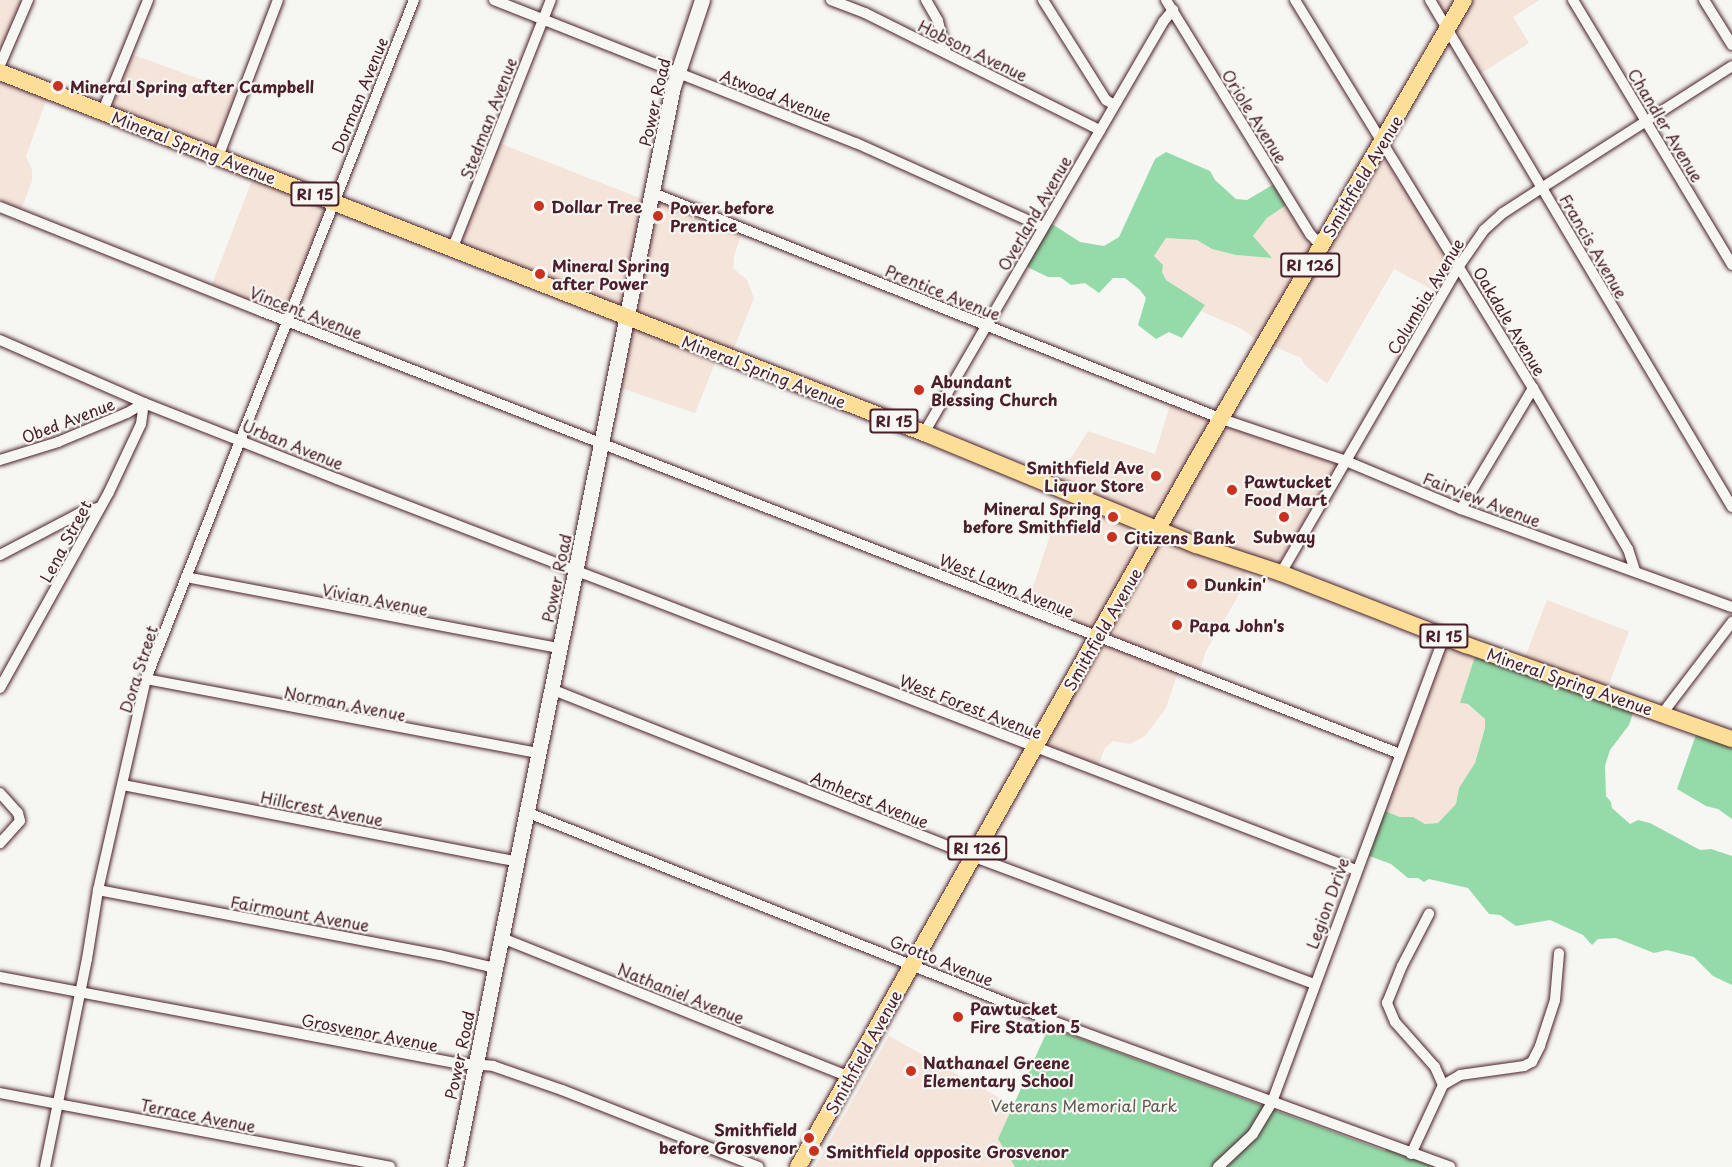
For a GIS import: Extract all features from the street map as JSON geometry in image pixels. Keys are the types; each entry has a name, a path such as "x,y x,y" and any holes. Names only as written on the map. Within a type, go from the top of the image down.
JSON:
{"main road":[{"name":"Power Road","path":"455,1167 474,1065 502,938 515,861 629,318 677,74 702,0"},
{"name":"Smithfield Avenue","path":"798,1167 1034,747 1464,0"},
{"name":"Mineral Spring Avenue","path":"0,72 453,247 544,286 924,433 1158,530 1732,739"}],"street":[{"path":"0,65 28,0"},
{"path":"104,111 148,0"},
{"path":"218,157 279,0"},
{"name":"Dorman Avenue","path":"334,201 414,0"},
{"name":"Atwood Avenue","path":"494,0 856,143 1043,227"},
{"name":"Stedman Avenue","path":"453,247 551,0"},
{"name":"Hobson Avenue","path":"831,0 865,13 946,52 1100,130"},
{"path":"926,0 938,21 946,52"},
{"path":"1043,0 1107,100 1114,105"},
{"name":"Oriole Avenue","path":"1166,0 1310,234 1321,246"},
{"name":"Oakdale Avenue","path":"1295,0 1533,388 1628,549 1635,570"},
{"name":"Francis Avenue","path":"1430,0 1732,507"},
{"name":"Chandler Avenue","path":"1573,0 1732,265"},
{"path":"1704,0 1732,45"},
{"name":"Overland Avenue","path":"924,433 1114,105 1173,10"},
{"name":"Columbia Avenue","path":"1281,573 1471,246 1495,219 1732,66"},
{"name":"Prentice Avenue","path":"653,193 1222,419"},
{"name":"Dora Street","path":"45,1167 98,890 146,680 334,201"},
{"name":"Vincent Avenue","path":"0,207 603,443"},
{"name":"Urban Avenue","path":"0,340 144,403 576,570"},
{"path":"1461,509 1533,388"},
{"name":"Obed Avenue","path":"0,460 58,442 127,414 144,403"},
{"name":"Lena Street","path":"0,688 98,508 109,492 141,424 144,403"},
{"name":"Fairview Avenue","path":"1222,419 1346,461 1461,509 1635,570 1732,607"},
{"name":"West Lawn Avenue","path":"603,443 1097,638 1400,754"},
{"path":"0,555 78,514 98,508"},
{"name":"West Forest Avenue","path":"576,570 1356,870"},
{"name":"Vivian Avenue","path":"186,576 559,648"},
{"path":"1662,714 1732,621"},
{"name":"Legion Drive","path":"1218,1167 1253,1134 1272,1102 1444,636"},
{"name":"Norman Avenue","path":"146,680 538,753"},
{"name":"Amherst Avenue","path":"551,689 972,856 1314,984"},
{"name":"Hillcrest Avenue","path":"123,785 515,861"},
{"path":"0,793 18,813 20,821 0,843"},
{"name":"Grotto Avenue","path":"526,812 1096,1037 1450,1167"},
{"name":"Fairmount Avenue","path":"98,890 440,955 495,968"},
{"path":"1429,914 1402,966 1387,1003 1395,1022 1435,1067 1443,1085"},
{"name":"Nathaniel Avenue","path":"502,938 849,1077"},
{"path":"1411,1154 1443,1085 1460,1075 1524,1066 1532,1062 1540,1046 1555,1000 1559,953"},
{"name":"Grosvenor Avenue","path":"0,977 474,1065 493,1066 758,1167"},
{"name":"Terrace Avenue","path":"0,1093 390,1167"}],"shaded area":[{"path":"0,0 28,0 0,66"},
{"path":"1429,0 1539,0 1513,17 1529,43 1475,77"},
{"path":"131,54 242,94 220,154 109,114"},
{"path":"0,73 48,95 26,156 32,170 32,181 18,218 0,212"},
{"path":"494,141 650,202 653,197 742,232 734,256 733,268 747,280 754,298 730,358 717,358 695,413 615,386 627,323 454,247"},
{"path":"1380,147 1459,267 1442,295 1394,269 1327,384 1305,365 1301,358 1263,344 1242,329 1201,311 1205,305 1166,280 1154,256 1166,238 1198,240 1212,249 1236,255 1271,258 1253,236 1267,218 1289,203 1318,248"},
{"path":"254,175 331,204 285,322 209,293"},
{"path":"1171,402 1340,462 1282,572 1249,564 1241,591 1206,651 1198,676 1178,672 1166,708 1145,736 1130,744 1113,741 1105,748 1096,771 1042,752 1095,641 1025,611 1064,493 1059,489 1068,463 1088,431 1155,454"},
{"path":"1547,600 1629,632 1605,694 1523,663"},
{"path":"1445,636 1478,647 1461,703 1468,704 1485,719 1485,728 1475,763 1459,788 1456,804 1439,823 1425,824 1413,817 1400,817 1380,809"},
{"name":"Nathanael Greene Elementary School","path":"889,1036 1014,1106 999,1139 1015,1167 815,1167"}],"green space":[{"path":"1166,152 1210,171 1215,180 1236,199 1247,200 1276,183 1289,203 1267,218 1253,236 1272,258 1236,255 1212,249 1197,240 1166,238 1154,256 1163,265 1162,272 1166,280 1205,305 1182,338 1169,332 1156,339 1138,325 1146,298 1125,278 1113,278 1099,293 1085,283 1071,285 1060,277 1048,277 1023,265 1049,222 1080,242 1104,246 1119,237 1155,159"},
{"path":"1478,647 1636,704 1629,725 1610,750 1605,766 1606,796 1612,808 1630,824 1638,820 1650,823 1700,850 1711,849 1732,856 1732,985 1713,976 1694,957 1667,950 1654,953 1616,938 1598,939 1592,945 1583,935 1550,920 1516,926 1500,915 1489,914 1468,888 1429,879 1424,882 1418,878 1408,878 1391,864 1364,854 1380,809 1400,817 1413,817 1425,824 1438,823 1456,804 1459,788 1475,763 1485,728 1485,719 1468,704 1460,703"},
{"path":"1699,726 1732,737 1732,819 1718,809 1706,806 1677,789"},
{"name":"Veterans Memorial Park","path":"1049,1027 1385,1151 1387,1145 1434,1163 1433,1167 1015,1167 998,1139"}],"place":[{"name":"Mineral Spring after Campbell","path":"58,86"},
{"name":"Dollar Tree","path":"539,206"},
{"name":"Power before Prentice","path":"658,216"},
{"name":"Mineral Spring after Power","path":"540,274"},
{"name":"Abundant Blessing Church","path":"919,390"},
{"name":"Smithfield Ave Liquor Store","path":"1156,476"},
{"name":"Pawtucket Food Mart","path":"1232,490"},
{"name":"Mineral Spring before Smithfield","path":"1113,517"},
{"name":"Subway","path":"1284,517"},
{"name":"Citizens Bank","path":"1112,537"},
{"name":"Dunkin'","path":"1192,584"},
{"name":"Papa John's","path":"1177,625"},
{"name":"Pawtucket Fire Station 5","path":"958,1017"},
{"name":"Nathanael Greene Elementary School","path":"911,1071"},
{"name":"Smithfield before Grosvenor","path":"809,1138"},
{"name":"Smithfield opposite Grosvenor","path":"814,1151"}]}
